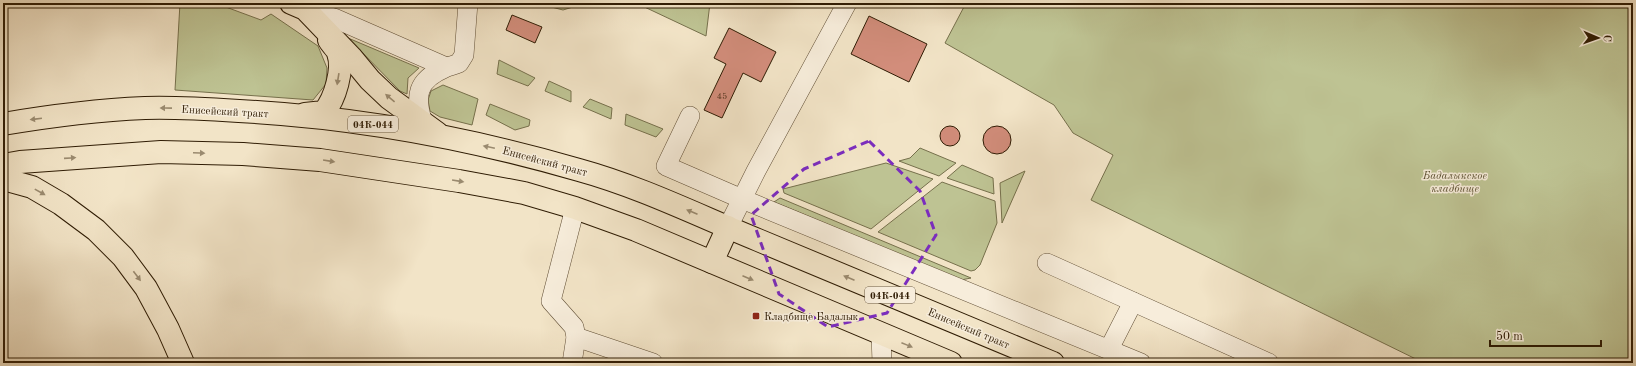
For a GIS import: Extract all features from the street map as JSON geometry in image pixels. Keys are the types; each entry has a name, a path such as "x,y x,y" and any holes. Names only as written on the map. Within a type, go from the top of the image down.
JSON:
{"main road":[{"path":"298,6 338,52 339,71 336,88 330,104 324,112 299,115"},
{"path":"298,6 352,57 370,80 389,98 444,137"},
{"name":"Енисейский тракт","path":"3,124 34,119 146,108 203,109 299,115 369,124 444,137 510,151 581,170 654,196 1053,363"},
{"path":"3,165 20,162 161,152 243,154 320,160 459,181 524,193 575,208 636,230 951,363"},
{"path":"3,179 32,187 61,204 96,230 123,258 146,288 168,328 183,363"},
{"path":"712,262 728,227"}],"street":[{"path":"423,123 417,107 421,86 429,77 446,67 459,63 464,55 468,3"},
{"path":"728,227 847,3"},
{"path":"298,6 337,11 446,67"},
{"path":"690,116 666,166 742,199 1141,363"},
{"path":"572,363 576,337 574,327 551,301 575,208"},
{"path":"1047,263 1269,363"},
{"path":"1109,349 1133,302"},
{"path":"881,334 882,363"},
{"path":"576,337 653,363"}],"highlighted area":[{"path":"869,141 920,191 936,235 887,313 828,327 779,294 751,215 804,169"}],"green space":[{"path":"180,3 215,3 261,20 271,14 318,46 327,68 326,84 313,100 175,90"},
{"path":"536,3 586,3 563,10"},
{"path":"636,3 710,3 706,36"},
{"name":"Бадалыкское кладбище","path":"966,3 1633,3 1633,363 1424,363 1091,200 1113,155 1073,133 1054,105 945,43"},
{"path":"348,38 419,68 408,78 407,94 400,91"},
{"path":"499,60 535,78 528,86 497,74"},
{"path":"549,81 571,91 571,102 545,91"},
{"path":"443,85 478,99 472,125 440,117 430,111 428,100 431,91"},
{"path":"590,99 612,108 611,119 583,107"},
{"path":"490,104 530,120 529,126 515,130 486,115"},
{"path":"626,114 663,129 656,137 625,125"},
{"path":"920,148 956,163 939,176 899,161 910,158"},
{"path":"886,163 933,179 871,229 784,193 783,189"},
{"path":"962,165 993,178 994,194 947,178"},
{"path":"1025,171 1002,223 1000,183"},
{"path":"942,182 995,201 997,223 980,265 975,270 971,271 878,232"},
{"path":"780,198 971,278 961,280 774,202"}],"building":[{"path":"512,15 542,27 535,43 506,30"},
{"path":"869,16 927,44 909,82 851,54"},
{"path":"729,28 776,52 761,82 743,73 722,118 704,110 726,64 714,58"},
{"path":"950,126 957,129 960,136 957,143 950,146 943,143 940,136 943,129"},
{"path":"997,126 1007,130 1011,140 1007,150 997,154 987,150 983,140 987,130"}],"place":[{"name":"Кладбище Бадалык","path":"756,316"}]}
